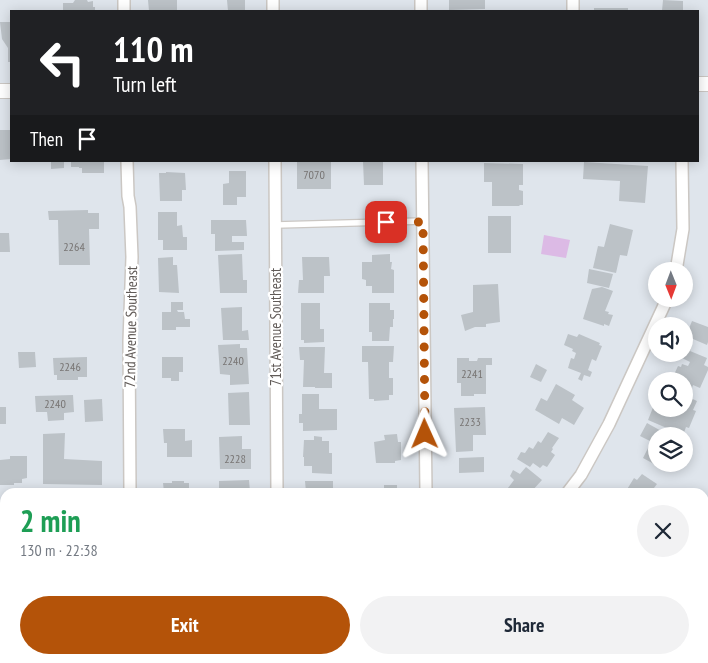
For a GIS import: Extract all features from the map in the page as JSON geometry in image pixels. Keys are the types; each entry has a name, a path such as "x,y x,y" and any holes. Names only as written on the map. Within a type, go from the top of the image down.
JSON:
{"street":[{"name":"72nd Avenue Southeast","path":"127,162 132,257 129,341 130,488"},
{"name":"71st Avenue Southeast","path":"275,162 277,488"},
{"path":"422,162 426,488"},
{"path":"678,262 683,229 682,162"},
{"path":"571,488 610,424 663,308"}],"lane":[{"path":"276,224 423,222"}],"shaded area":[{"path":"544,235 570,240 566,258 541,254"}],"building":[{"path":"75,0 93,1 95,10 63,10 63,3 73,3"},
{"path":"148,0 177,0 177,10 149,10"},
{"path":"227,0 245,0 245,10 228,10"},
{"path":"449,0 485,0 485,9 449,10"},
{"path":"663,0 683,1 683,10 662,10"},
{"path":"594,8 628,8 628,10 594,10"},
{"path":"0,22 10,22 10,62 8,62 8,48 2,39"},
{"path":"0,130 10,130 10,159 0,160"},
{"path":"51,162 64,162 64,168 51,169"},
{"path":"71,162 104,162 104,173 82,173 82,168 71,167"},
{"path":"297,162 331,162 331,189 297,189"},
{"path":"363,162 383,162 383,185 364,185"},
{"path":"584,162 648,166 645,203 619,201 620,181 583,179"},
{"path":"484,163 523,164 523,185 519,185 519,190 523,191 523,205 492,206 492,182 484,182"},
{"path":"229,171 246,171 246,197 237,197 237,205 223,205 223,184 229,183"},
{"path":"159,173 185,173 186,190 182,190 182,201 160,201"},
{"path":"88,210 88,213 99,213 99,229 89,229 90,265 59,265 58,220 49,220 48,211"},
{"path":"158,212 177,212 177,226 182,225 183,237 187,237 187,250 163,250 163,240 158,240"},
{"path":"488,216 511,216 511,253 488,253"},
{"path":"211,220 246,220 247,236 232,236 232,242 244,242 244,250 215,251 215,234 211,234"},
{"path":"610,224 633,230 627,256 620,255 616,273 593,268 598,246 604,247"},
{"path":"0,233 9,233 10,252 0,252"},
{"path":"242,254 243,280 247,280 247,293 220,293 218,255"},
{"path":"390,254 391,269 394,270 394,293 372,293 372,286 366,286 366,280 362,279 362,262 372,262 372,255"},
{"path":"173,257 173,265 177,265 179,293 159,292 158,258"},
{"path":"302,257 329,257 330,276 324,276 324,293 298,293 299,280 303,280"},
{"path":"589,269 613,274 609,288 587,283"},
{"path":"498,284 500,322 486,324 486,327 475,327 465,331 461,315 473,312 473,285"},
{"path":"602,287 613,291 605,311 613,315 609,326 583,319 592,289"},
{"path":"171,302 183,302 183,310 177,310 178,312 184,312 185,319 190,319 190,327 162,330 162,312 171,312"},
{"path":"301,303 320,303 320,329 324,329 324,342 304,343 304,340 301,340"},
{"path":"369,303 390,303 390,310 394,310 393,327 390,327 389,341 372,341 372,332 369,332"},
{"path":"242,307 242,331 248,330 249,340 223,340 221,308"},
{"path":"693,321 708,327 707,345 693,339"},
{"path":"568,334 577,337 579,334 600,343 599,345 602,346 596,361 592,359 588,370 592,372 590,377 584,375 582,381 578,379 581,373 568,368 571,358 574,359 576,353 572,351 573,349 564,345"},
{"path":"240,344 240,348 247,348 249,384 230,385 230,375 220,374 218,345"},
{"path":"362,346 394,346 393,362 389,362 389,378 393,378 393,395 389,395 389,400 374,401 374,399 369,399 368,362 362,362"},
{"path":"299,347 325,347 324,373 332,373 332,388 303,387 304,360 300,360"},
{"path":"18,352 35,352 36,367 19,368"},
{"path":"693,352 707,358 704,365 708,367 708,370 700,388 693,385 693,372 675,372 678,366 681,367 682,364 688,366 690,362 693,362"},
{"path":"87,357 87,377 78,377 78,380 57,380 57,375 54,375 53,358"},
{"path":"162,357 183,357 183,372 179,372 179,381 171,381 171,378 162,378"},
{"path":"457,358 469,358 469,361 477,361 478,358 492,358 492,365 486,365 486,394 461,396 461,383 457,383"},
{"path":"536,364 547,370 541,382 530,377"},
{"path":"556,384 575,395 572,400 584,408 574,425 562,418 559,424 535,410 541,398 547,401"},
{"path":"249,392 250,425 229,425 228,393"},
{"path":"302,394 319,394 319,409 337,409 337,430 303,431 303,423 299,423 299,414 302,414"},
{"path":"73,395 74,412 64,413 64,420 48,421 47,412 36,412 35,396"},
{"path":"102,399 103,421 85,422 84,400"},
{"path":"693,399 697,401 693,410"},
{"path":"0,407 6,407 6,424 0,424"},
{"path":"485,407 486,435 473,435 473,451 456,452 454,408"},
{"path":"693,410 696,411 689,427 664,427 648,420 649,417 693,417"},
{"path":"647,423 654,427 648,427 648,440 640,436"},
{"path":"163,429 185,429 185,441 192,440 192,457 167,457 167,443 164,443"},
{"path":"548,432 559,438 551,452 555,455 547,467 543,465 540,468 533,463 530,467 517,459 521,452 525,453 529,447 533,449 538,441 541,443"},
{"path":"65,433 64,459 102,461 102,485 43,484 43,434"},
{"path":"397,434 398,442 401,442 401,460 395,461 395,463 376,463 374,442 385,440 384,435"},
{"path":"242,436 242,449 251,449 251,469 220,469 219,437"},
{"path":"314,436 322,437 322,441 329,441 329,453 332,453 332,474 312,473 312,466 304,466 304,440 314,440"},
{"path":"648,448 648,461 643,458"},
{"path":"10,456 27,456 27,478 22,479 22,483 0,485 0,460 10,459"},
{"path":"484,457 484,472 459,473 459,458"},
{"path":"526,467 542,480 535,488 508,488 514,480 510,476 513,470 520,474"},
{"path":"642,474 657,484 654,488 628,488 634,478 637,480"},
{"path":"249,480 250,488 219,488 219,481"},
{"path":"172,481 184,481 184,483 189,483 189,488 164,488 163,483 172,483"},
{"path":"305,481 333,481 333,488 306,488"},
{"path":"384,485 397,485 397,488 384,488"}],"route":[{"path":"386,222 423,222 425,434"}]}
